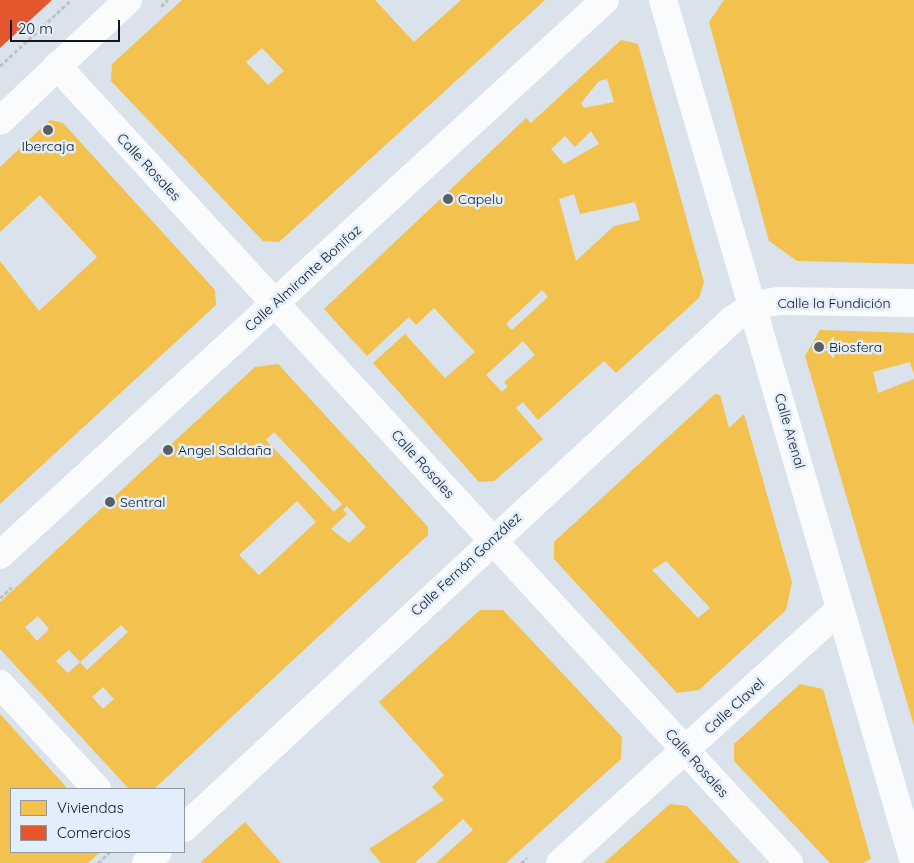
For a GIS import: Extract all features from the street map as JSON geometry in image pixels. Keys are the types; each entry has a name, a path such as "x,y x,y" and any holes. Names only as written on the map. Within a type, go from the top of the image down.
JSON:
{"street":[{"path":"0,121 128,0"},
{"name":"Calle Almirante Bonifaz","path":"0,555 605,0"},
{"name":"Calle Arenal","path":"663,0 754,305 914,862"},
{"name":"Calle Rosales","path":"57,66 276,302 789,863"},
{"name":"Calle la Fundición","path":"754,305 798,300 914,303"},
{"name":"Calle Fernán González","path":"185,827 493,540 754,305"},
{"name":"Calle Clavel","path":"560,863 840,609"},
{"path":"0,684 96,788"}],"path":[{"path":"0,66 71,0"},
{"path":"98,863 109,853 111,859"}],"building: Viviendas":[{"path":"182,0 375,0 414,42 461,0 545,0 279,242 263,241 111,81 112,64","holes":["262,48 284,71 268,85 246,62"]},
{"path":"724,0 914,0 914,264 797,261 769,241 709,22"},
{"path":"621,40 638,44 704,282 699,298 616,373 604,361 538,420 523,402 516,408 543,439 494,481 479,482 373,363 405,334 445,378 475,352 434,308 416,325 409,317 367,356 324,309 526,118 531,123","holes":["607,79 614,102 584,108 581,103 599,81","591,131 599,144 564,164 551,149 565,136 575,147","574,194 580,214 635,202 640,220 614,226 576,261 559,199","542,290 548,297 512,330 506,324","523,341 535,355 504,382 508,386 502,392 486,375"]},
{"path":"50,120 63,123 215,290 216,305 0,504 0,261 39,311 97,257 40,195 0,232 0,167"},
{"path":"820,330 914,333 914,375 910,362 873,372 878,393 914,379 914,726 805,356"},
{"path":"278,364 428,527 428,535 155,788 128,788 0,649 0,602 255,367","holes":["274,432 342,504 334,512 266,440","297,501 316,522 259,575 239,555","347,506 366,527 349,543 331,529 347,514 343,510","38,616 49,629 37,641 25,627","121,625 128,632 87,670 80,662","69,650 80,662 68,673 56,661","103,687 114,699 103,709 92,697"]},
{"path":"715,394 720,395 729,428 744,414 792,582 786,610 699,690 677,693 554,559 554,542","holes":["666,561 710,608 698,618 652,570"]},
{"path":"480,610 503,610 622,737 621,759 506,863 436,863 473,830 463,819 415,863 381,863 369,849 444,800 432,787 444,775 379,702"},
{"path":"800,684 823,689 871,859 863,863 830,863 734,761 734,744"},
{"path":"0,714 67,788 10,788 10,853 99,853 88,863 0,863"},
{"path":"670,804 687,806 740,863 604,863"},
{"path":"245,822 281,863 201,862"}],"building: Comercios":[{"path":"0,0 52,0 0,48"}],"place":[{"name":"Ibercaja","path":"48,130"},
{"name":"Capelu","path":"448,199"},
{"name":"Biosfera","path":"819,347"},
{"name":"Angel Saldaña","path":"168,450"},
{"name":"Sentral","path":"110,502"}]}
